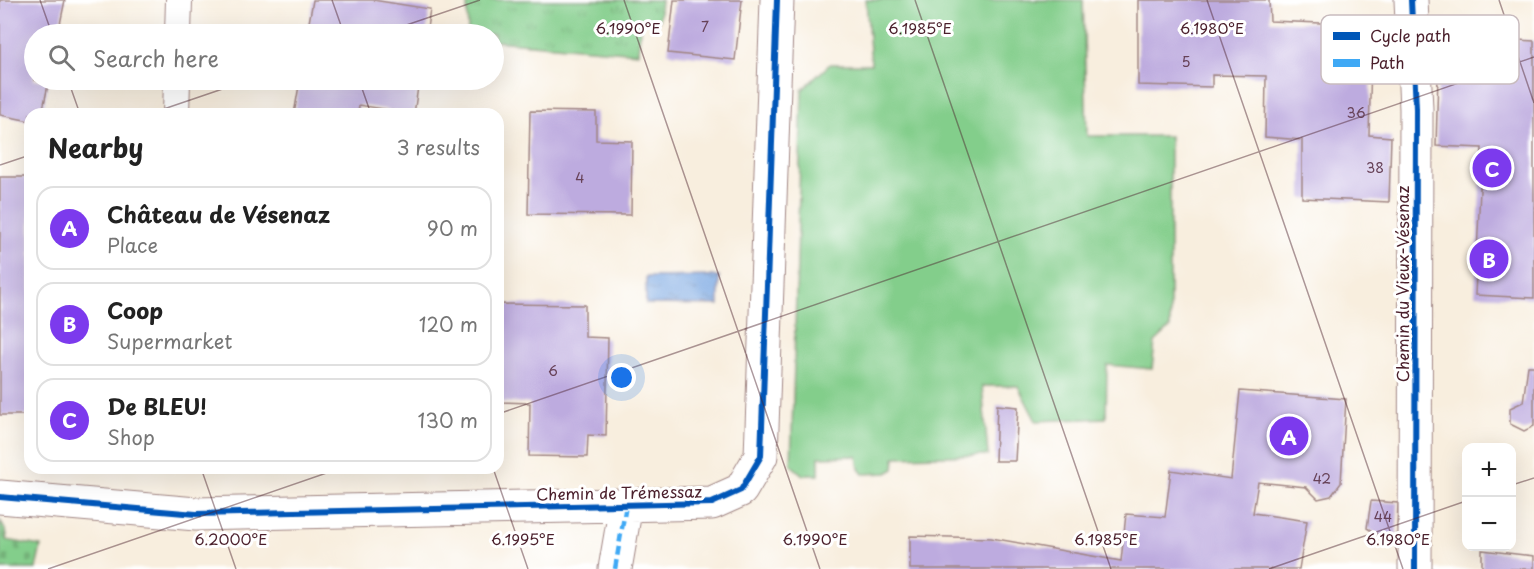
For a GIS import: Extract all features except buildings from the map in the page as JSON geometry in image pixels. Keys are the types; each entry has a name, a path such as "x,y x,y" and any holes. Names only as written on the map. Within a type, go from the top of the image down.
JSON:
{"street":[{"name":"Chemin de Trémessaz","path":"0,497 196,514 712,503 741,490 761,456 777,0"},
{"name":"Chemin du Vieux-Vésenaz","path":"1411,0 1412,15"},
{"name":"Chemin du Vieux-Vésenaz","path":"1415,84 1415,569"},
{"path":"615,569 626,505"}],"lane":[{"path":"178,24 179,0"},
{"path":"176,108 177,90"}],"green space":[{"path":"467,0 661,0 659,21 641,20 638,53 504,42 504,24 468,24"},
{"path":"866,0 1083,0 1087,136 1170,136 1170,328 1155,342 1152,369 1107,365 1106,418 1036,421 1018,386 982,386 988,455 895,457 894,469 887,473 863,474 859,469 857,456 819,457 819,475 803,475 791,465 802,90 830,64 871,64"},
{"path":"0,520 7,534 6,540 41,546 36,569 0,569"}],"water":[{"path":"719,276 719,305 646,304 646,277"}],"marked path":[{"path":"615,569 626,505"}],"cycle path":[{"path":"0,497 196,514 712,503 741,490 761,456 777,0"},
{"path":"1411,0 1412,15"},
{"path":"1415,84 1415,569"}],"place":[{"name":"De BLEU!","path":"1492,168"},
{"name":"Coop","path":"1489,259"},
{"name":"Château de Vésenaz","path":"1289,436"}]}
